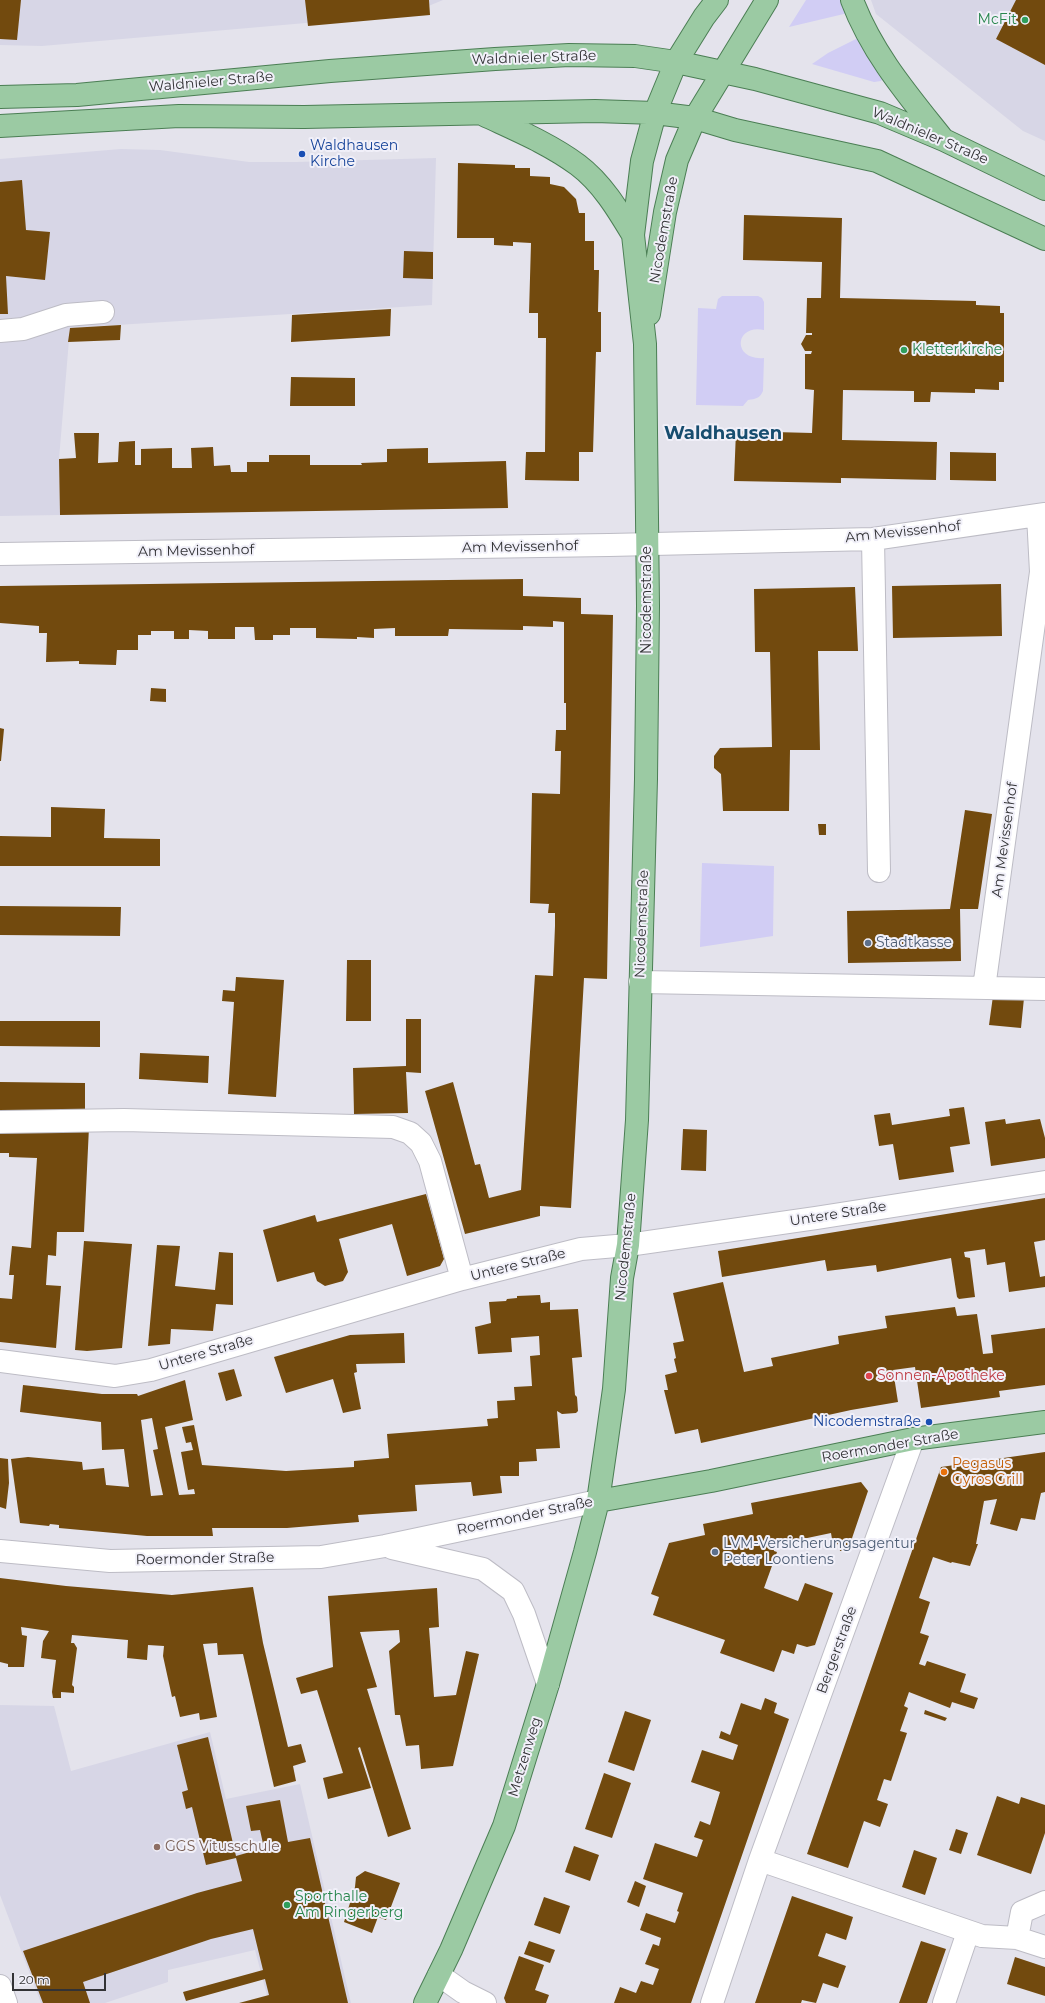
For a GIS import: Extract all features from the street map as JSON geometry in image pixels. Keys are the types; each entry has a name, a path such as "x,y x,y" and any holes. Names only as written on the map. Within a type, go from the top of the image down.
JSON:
{"main road":[{"name":"Nicodemstraße","path":"598,1501 614,1389 622,1278 628,1245 637,1120 646,779 648,543 645,344 633,235 642,161 655,113 676,62 704,17 717,0"},
{"name":"Nicodemstraße","path":"645,344 665,212 677,160 695,118 767,0"},
{"path":"852,0 860,22 898,83 944,140"},
{"name":"Waldnieler Straße","path":"0,97 77,95 330,71 569,55 635,56 676,62 755,79 880,113 944,140 1045,189"},
{"path":"0,126 178,116 304,117 479,112 629,111 655,113 695,118 735,130 877,161 1045,239"},
{"path":"479,112 546,145 579,166 599,185 633,235"},
{"name":"Roermonder Straße","path":"598,1501 711,1481 913,1439 1045,1422"},
{"name":"Metzenweg","path":"425,2003 451,1950 504,1826 548,1684 598,1501"}],"street":[{"path":"0,331 23,329 66,315 104,312"},
{"name":"Am Mevissenhof","path":"0,554 609,545 872,539 1042,515 1043,572 984,988"},
{"path":"872,539 879,871"},
{"path":"640,982 1045,989"},
{"path":"0,1122 124,1120 393,1127 410,1133 421,1143 430,1161 462,1279"},
{"name":"Untere Straße","path":"0,1361 116,1376 151,1370 462,1279 581,1249 628,1245 1045,1182"},
{"name":"Bergerstraße","path":"712,2003 760,1860 913,1439"},
{"name":"Roermonder Straße","path":"0,1551 110,1561 321,1557 385,1546 598,1501"},
{"path":"385,1546 482,1569 513,1591 524,1614 548,1684"},
{"path":"760,1860 968,1932 982,1936 1017,1938 1045,1947"},
{"path":"1017,1938 1022,1912 1045,1902"},
{"path":"944,2003 968,1932"},
{"path":"439,1975 463,1992 485,2003"},
{"path":"0,1986 6,2003"}],"shaded area":[{"path":"0,0 443,0 409,14 42,46 0,45"},
{"path":"806,0 844,0 848,13 789,27"},
{"path":"871,0 1045,0 1045,141 1023,131 876,14"},
{"path":"860,37 885,75 881,81 874,82 812,64 828,53"},
{"path":"121,149 160,150 249,162 436,158 432,305 70,328 59,459 60,515 0,516 0,159"},
{"path":"722,296 758,296 762,298 764,302 764,330 747,332 742,337 741,343 742,349 746,354 764,358 763,391 759,397 748,400 743,406 696,405 698,308 716,309 718,299"},
{"path":"702,863 774,866 773,936 700,947"},
{"name":"GGS Vitusschule","path":"0,1705 54,1706 71,1771 210,1732 226,1799 300,1784 351,2003 269,2003 255,1950 168,1970 168,1982 105,2003 41,2003 0,1895"}],"building":[{"path":"0,0 21,0 17,40 0,39"},
{"path":"305,0 429,0 430,15 308,26"},
{"name":"McFit","path":"1016,0 1045,0 1045,65 996,39"},
{"path":"458,163 515,165 515,168 530,168 530,176 550,177 550,184 564,187 576,199 579,213 585,213 585,241 594,241 594,270 599,270 598,312 601,312 601,352 596,352 593,452 579,452 579,481 525,480 526,452 545,452 546,338 538,338 538,313 529,313 531,243 513,242 513,246 494,245 494,238 457,238"},
{"path":"22,180 26,230 50,232 45,280 6,276 8,314 0,314 0,182"},
{"path":"744,215 842,218 840,298 976,301 976,305 1000,306 1000,313 1004,313 1004,382 999,382 999,390 975,389 975,393 931,392 930,402 914,402 914,391 843,390 842,440 937,442 936,480 841,478 841,483 734,481 736,431 812,433 814,390 805,389 805,354 811,354 812,351 805,351 801,344 806,335 812,335 812,333 806,333 807,298 821,298 822,262 743,260"},
{"path":"404,251 433,252 433,279 403,278"},
{"path":"391,309 390,336 291,342 292,315"},
{"path":"121,325 120,340 68,342 70,328"},
{"path":"291,377 355,378 355,406 290,406"},
{"path":"74,433 99,433 98,463 118,462 119,442 135,441 135,465 141,465 141,449 172,448 172,468 192,468 191,448 213,447 214,466 230,465 231,472 247,472 247,462 269,462 269,455 310,455 310,465 362,465 361,463 387,462 387,449 428,448 428,463 506,461 508,508 60,515 59,459 76,458"},
{"path":"950,452 996,453 996,481 950,480"},
{"path":"523,579 523,596 581,598 581,614 613,615 607,979 584,978 571,1208 540,1206 540,1216 465,1234 425,1091 453,1082 475,1165 480,1164 489,1198 521,1190 535,975 553,976 555,926 555,913 548,913 549,904 530,903 532,793 560,794 561,751 555,751 556,730 566,730 566,703 564,703 564,622 553,621 553,627 523,626 523,630 449,629 448,636 395,636 395,628 374,629 374,638 357,637 357,639 316,638 316,628 290,628 290,635 273,635 273,640 255,640 254,627 235,627 235,639 208,639 208,631 189,630 189,639 174,639 174,631 151,631 151,635 138,635 138,650 117,650 116,665 79,664 79,661 46,662 47,633 39,633 39,626 0,623 0,586"},
{"path":"1001,584 1002,636 893,638 892,586"},
{"path":"855,587 858,651 818,651 820,750 790,750 789,811 723,811 721,774 714,768 714,756 720,748 772,747 770,652 755,652 754,589"},
{"path":"151,688 166,689 166,702 150,701"},
{"path":"0,728 4,729 1,761 0,761"},
{"path":"51,807 105,809 104,838 160,839 160,866 0,866 0,836 51,837"},
{"path":"965,810 992,814 978,909 960,909 961,961 848,963 847,911 950,909"},
{"path":"818,824 826,824 826,835 819,835"},
{"path":"0,906 121,907 120,936 0,935"},
{"path":"347,960 371,960 371,1021 346,1021"},
{"path":"236,977 284,980 276,1097 228,1094 234,1002 222,1001 223,990 235,991"},
{"path":"993,996 1024,998 1021,1028 989,1025"},
{"path":"406,1019 421,1019 421,1073 406,1072 408,1113 354,1114 353,1068 406,1066"},
{"path":"0,1021 100,1021 100,1047 0,1046"},
{"path":"140,1053 209,1056 208,1083 139,1079"},
{"path":"0,1082 85,1083 85,1113 0,1112"},
{"path":"964,1107 970,1144 950,1147 954,1172 899,1180 893,1144 879,1146 874,1115 890,1113 892,1125 950,1116 949,1109"},
{"path":"1005,1119 1006,1124 1040,1119 1045,1138 1045,1158 991,1166 985,1122"},
{"path":"89,1127 84,1232 57,1232 56,1256 48,1255 46,1285 61,1286 56,1348 0,1342 0,1298 12,1299 14,1275 9,1275 12,1246 31,1248 37,1158 9,1157 9,1153 0,1153 0,1128"},
{"path":"683,1129 707,1130 706,1171 681,1170"},
{"path":"426,1194 444,1259 440,1266 407,1276 392,1224 339,1239 348,1272 343,1281 325,1286 317,1281 314,1272 277,1282 263,1230 315,1215 317,1222"},
{"path":"1045,1198 1045,1240 1034,1242 1040,1277 1045,1276 1045,1287 1009,1292 1005,1262 987,1265 985,1249 964,1252 965,1257 970,1258 975,1297 959,1299 957,1297 951,1258 877,1272 876,1265 827,1271 825,1260 722,1277 718,1251"},
{"path":"84,1241 132,1244 122,1348 87,1351 75,1350"},
{"path":"157,1245 180,1246 175,1286 215,1290 219,1252 233,1253 233,1305 216,1304 213,1331 171,1329 170,1344 148,1346"},
{"path":"723,1282 744,1372 773,1366 771,1358 839,1344 838,1336 887,1328 885,1316 955,1307 957,1316 977,1314 983,1354 993,1353 991,1335 1045,1328 1045,1385 999,1391 1000,1397 921,1408 915,1367 893,1370 898,1402 851,1410 701,1443 698,1429 675,1434 664,1390 668,1390 665,1375 677,1372 673,1343 684,1341 673,1293"},
{"path":"540,1295 541,1303 550,1302 550,1310 578,1309 582,1357 572,1358 578,1411 576,1413 562,1414 557,1411 560,1448 536,1449 537,1461 519,1462 519,1476 500,1476 502,1493 473,1496 471,1482 415,1485 417,1511 358,1515 359,1522 287,1528 212,1528 213,1536 147,1536 59,1528 59,1525 50,1524 49,1526 20,1523 11,1459 28,1457 82,1462 83,1470 104,1468 106,1485 129,1487 124,1449 102,1450 101,1422 20,1412 23,1385 102,1394 137,1394 138,1396 185,1380 193,1420 165,1427 179,1495 195,1494 194,1489 188,1490 181,1452 193,1450 191,1442 186,1443 182,1427 194,1425 202,1465 286,1471 354,1467 354,1461 389,1458 387,1434 488,1426 487,1419 498,1418 497,1401 515,1400 514,1387 532,1386 530,1356 540,1355 539,1336 511,1338 512,1352 478,1354 475,1327 491,1323 489,1302 506,1301 507,1299 517,1298 517,1296","holes":["152,1418 158,1449 153,1450 163,1495 151,1496 141,1420"]},
{"path":"404,1333 405,1363 356,1364 357,1372 354,1373 361,1409 343,1413 333,1379 286,1393 274,1357 350,1335"},
{"path":"234,1369 242,1396 226,1401 218,1373"},
{"path":"1045,1452 1045,1492 1041,1493 1035,1520 1021,1518 1017,1531 990,1524 997,1499 984,1501 976,1544 978,1544 970,1566 951,1563 933,1557 919,1598 930,1602 920,1633 929,1636 919,1664 925,1666 927,1661 966,1674 960,1692 978,1698 974,1709 952,1702 950,1708 909,1692 904,1706 908,1708 900,1731 907,1733 891,1781 884,1779 877,1800 888,1804 880,1827 864,1821 848,1868 807,1854 941,1467"},
{"path":"0,1458 8,1459 9,1483 6,1509 0,1507"},
{"path":"861,1482 868,1491 848,1550 840,1551 839,1544 833,1545 831,1533 793,1541 792,1539 772,1542 774,1551 777,1552 764,1588 798,1601 805,1583 833,1593 815,1645 807,1647 797,1644 794,1654 782,1650 774,1672 720,1653 725,1640 653,1615 659,1597 651,1594 669,1543 705,1535 703,1524 753,1514 751,1503"},
{"path":"0,1578 66,1586 172,1595 253,1587 263,1643 288,1747 301,1744 306,1762 293,1766 296,1781 274,1787 243,1654 218,1655 217,1643 203,1644 217,1717 200,1720 199,1713 180,1717 175,1696 172,1697 163,1656 164,1646 148,1645 147,1660 127,1658 128,1640 72,1635 71,1643 74,1643 77,1648 72,1685 74,1687 74,1693 61,1692 61,1698 53,1698 52,1692 56,1660 41,1658 43,1641 49,1631 21,1627 22,1635 27,1636 24,1667 8,1667 8,1664 0,1662"},
{"path":"437,1588 439,1627 429,1628 434,1697 456,1695 466,1651 479,1654 453,1766 421,1769 419,1745 406,1746 400,1715 395,1715 389,1651 400,1642 399,1630 360,1632 377,1687 367,1689 411,1829 388,1837 360,1747 358,1748 371,1788 328,1799 323,1778 343,1773 317,1690 301,1694 296,1678 333,1667 328,1596"},
{"path":"765,1698 777,1703 774,1713 789,1719 691,2003 614,2003 620,1987 636,1993 641,1981 653,1985 659,1969 645,1964 653,1944 659,1946 661,1938 640,1930 646,1913 675,1923 679,1912 677,1911 683,1893 643,1879 655,1843 697,1857 703,1840 694,1837 700,1821 710,1825 720,1792 691,1782 702,1750 733,1760 738,1745 719,1738 721,1731 730,1735 741,1703 761,1710"},
{"path":"925,1710 947,1718 945,1721 924,1714"},
{"path":"625,1711 651,1720 634,1771 608,1762"},
{"path":"208,1737 236,1856 264,1848 260,1830 251,1831 246,1806 280,1800 288,1842 310,1838 348,2003 239,2003 269,1995 265,1979 186,2001 183,1992 263,1970 253,1929 211,1939 83,1982 90,2003 43,2003 23,1951 197,1893 242,1881 236,1858 206,1865 192,1807 186,1809 182,1792 188,1790 177,1745"},
{"path":"604,1773 631,1783 612,1838 585,1829"},
{"path":"997,1796 1019,1804 1021,1797 1045,1805 1045,1833 1031,1874 977,1855"},
{"path":"956,1829 968,1833 961,1854 949,1850"},
{"path":"574,1846 599,1855 590,1881 565,1872"},
{"path":"914,1850 937,1858 925,1895 902,1887"},
{"path":"365,1871 400,1883 386,1920 378,1917 372,1933 344,1922 355,1887 356,1877"},
{"path":"635,1881 646,1886 639,1907 627,1902"},
{"path":"792,1896 853,1917 846,1940 826,1933 818,1956 846,1966 838,1988 823,1983 816,2003 802,2000 801,2003 755,2003"},
{"path":"544,1897 570,1906 560,1934 534,1925"},
{"path":"529,1941 555,1950 550,1963 524,1954"},
{"path":"921,1941 946,1949 927,2003 899,2003"},
{"path":"519,1956 544,1965 535,1990 549,1995 546,2003 506,2003 504,1998"},
{"path":"1015,1957 1045,1967 1045,1996 1007,1984"}],"place":[{"name":"McFit","path":"1025,20"},
{"name":"Waldhausen Kirche","path":"302,154"},
{"name":"Kletterkirche","path":"904,350"},
{"name":"Stadtkasse","path":"868,943"},
{"name":"Sonnen-Apotheke","path":"869,1376"},
{"name":"Nicodemstraße","path":"929,1422"},
{"name":"Pegasus Gyros Grill","path":"944,1472"},
{"name":"LVM-Versicherungsagentur Peter Loontiens","path":"715,1552"},
{"name":"GGS Vitusschule","path":"157,1847"},
{"name":"Sporthalle Am Ringerberg","path":"287,1905"}],"district":[{"name":"Waldhausen","path":"723,434"}]}
